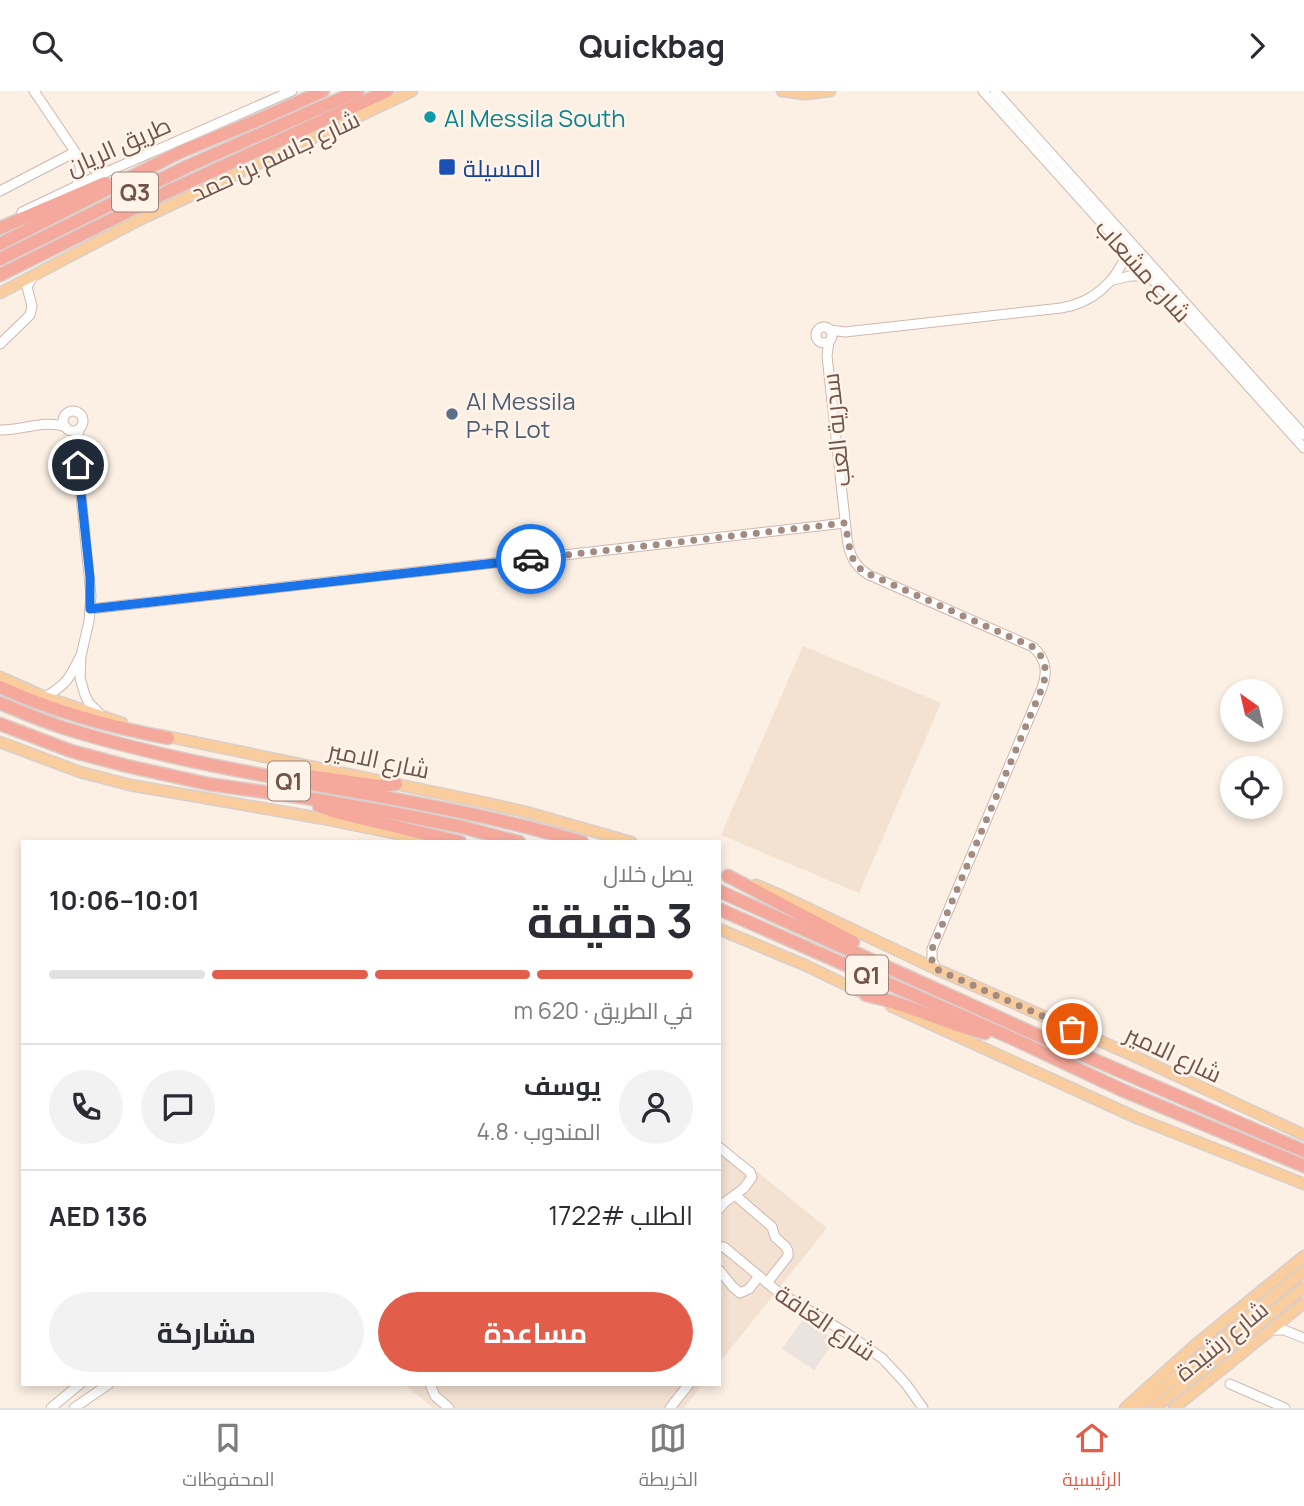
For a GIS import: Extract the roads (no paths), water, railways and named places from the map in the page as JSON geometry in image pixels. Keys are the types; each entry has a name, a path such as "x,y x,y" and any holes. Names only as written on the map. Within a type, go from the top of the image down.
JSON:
{"highway":[{"name":"طريق الريان","path":"0,244 180,152 323,91"},
{"name":"طريق الريان","path":"0,258 188,166 358,91"},
{"path":"4,273 165,193 387,91"},
{"path":"0,226 180,152"},
{"path":"0,687 88,720 168,738"},
{"name":"شارع الامير","path":"0,703 62,727 122,744 253,774 475,814 576,840"},
{"name":"شارع الامير","path":"0,724 71,751 127,766 208,784 307,798 462,827 511,840"},
{"path":"253,774 275,772 378,786 396,784"},
{"path":"307,798 335,812 452,840"},
{"path":"724,875 878,956 910,976"},
{"name":"شارع الامير","path":"721,892 1037,1035 1304,1151"},
{"name":"Q1","path":"721,910 1016,1040 1122,1090 1304,1166"},
{"path":"866,995 890,999 968,1029 1016,1040"}],"main road":[{"name":"شارع جاسم بن حمد","path":"139,220 412,91"},
{"path":"782,91 805,95 830,91"},
{"path":"5,291 139,220 160,205 255,157 269,146"},
{"name":"شارع الامير","path":"0,677 45,697 168,738 526,812 624,840"},
{"path":"0,742 80,772 130,785 428,840"},
{"name":"شارع الامير","path":"724,875 780,895 915,960 1132,1055 1304,1135"},
{"path":"721,930 807,966 1137,1118 1304,1187"},
{"path":"1125,1408 1195,1345 1304,1256"},
{"name":"شارع رشيدة","path":"1138,1408 1304,1271"},
{"name":"شارع رشيدة","path":"1155,1408 1304,1287"},
{"path":"1174,1408 1304,1303"}],"street":[{"path":"34,91 75,152 86,164 102,174"},
{"path":"268,102 271,91"},
{"name":"طريق الريان","path":"0,226 77,185 292,91"},
{"name":"شارع مشعاب","path":"983,91 1149,276 1220,348"},
{"name":"شارع مشعاب","path":"995,91 1281,416 1304,449"},
{"path":"75,152 81,166 77,185"},
{"name":"طريق الريان","path":"0,191 75,152"},
{"path":"1111,281 1128,251"},
{"path":"1111,281 1130,275 1149,276"},
{"path":"0,344 30,315 32,306 28,283 33,276"},
{"name":"سدرية العب","path":"932,949 1042,688 1046,670 1040,653 1033,647 862,571 851,556 827,356 828,338 845,333 1070,307 1089,300 1111,281"},
{"path":"5,291 21,291 28,295"},
{"name":"شارع مشعاب","path":"1281,416 1304,435"},
{"path":"0,429 52,424 69,426 76,445 90,578 89,621 81,656 80,678 89,703 103,716"},
{"path":"90,609 845,523"},
{"path":"45,697 67,681 81,656"},
{"path":"915,960 932,949"},
{"path":"932,949 932,960 936,969"},
{"path":"721,1149 750,1172 752,1177 744,1188 721,1207"},
{"path":"721,1272 740,1293 763,1280 788,1256 788,1251 777,1241 772,1227 735,1195"},
{"name":"شارع الغافة","path":"721,1247 778,1291 883,1359 923,1408"},
{"path":"1289,1315 1288,1322 1293,1333"},
{"path":"1271,1330 1284,1330 1304,1338"},
{"path":"1230,1384 1284,1408"},
{"path":"51,1408 78,1386"},
{"path":"74,1408 106,1386"},
{"path":"430,1386 435,1396 449,1408"},
{"path":"670,1408 687,1386"}],"place":[{"name":"Al Messila South","path":"430,117"},
{"name":"المسيلة","path":"447,167"},
{"name":"Al Messila P+R Lot","path":"452,414"}]}
